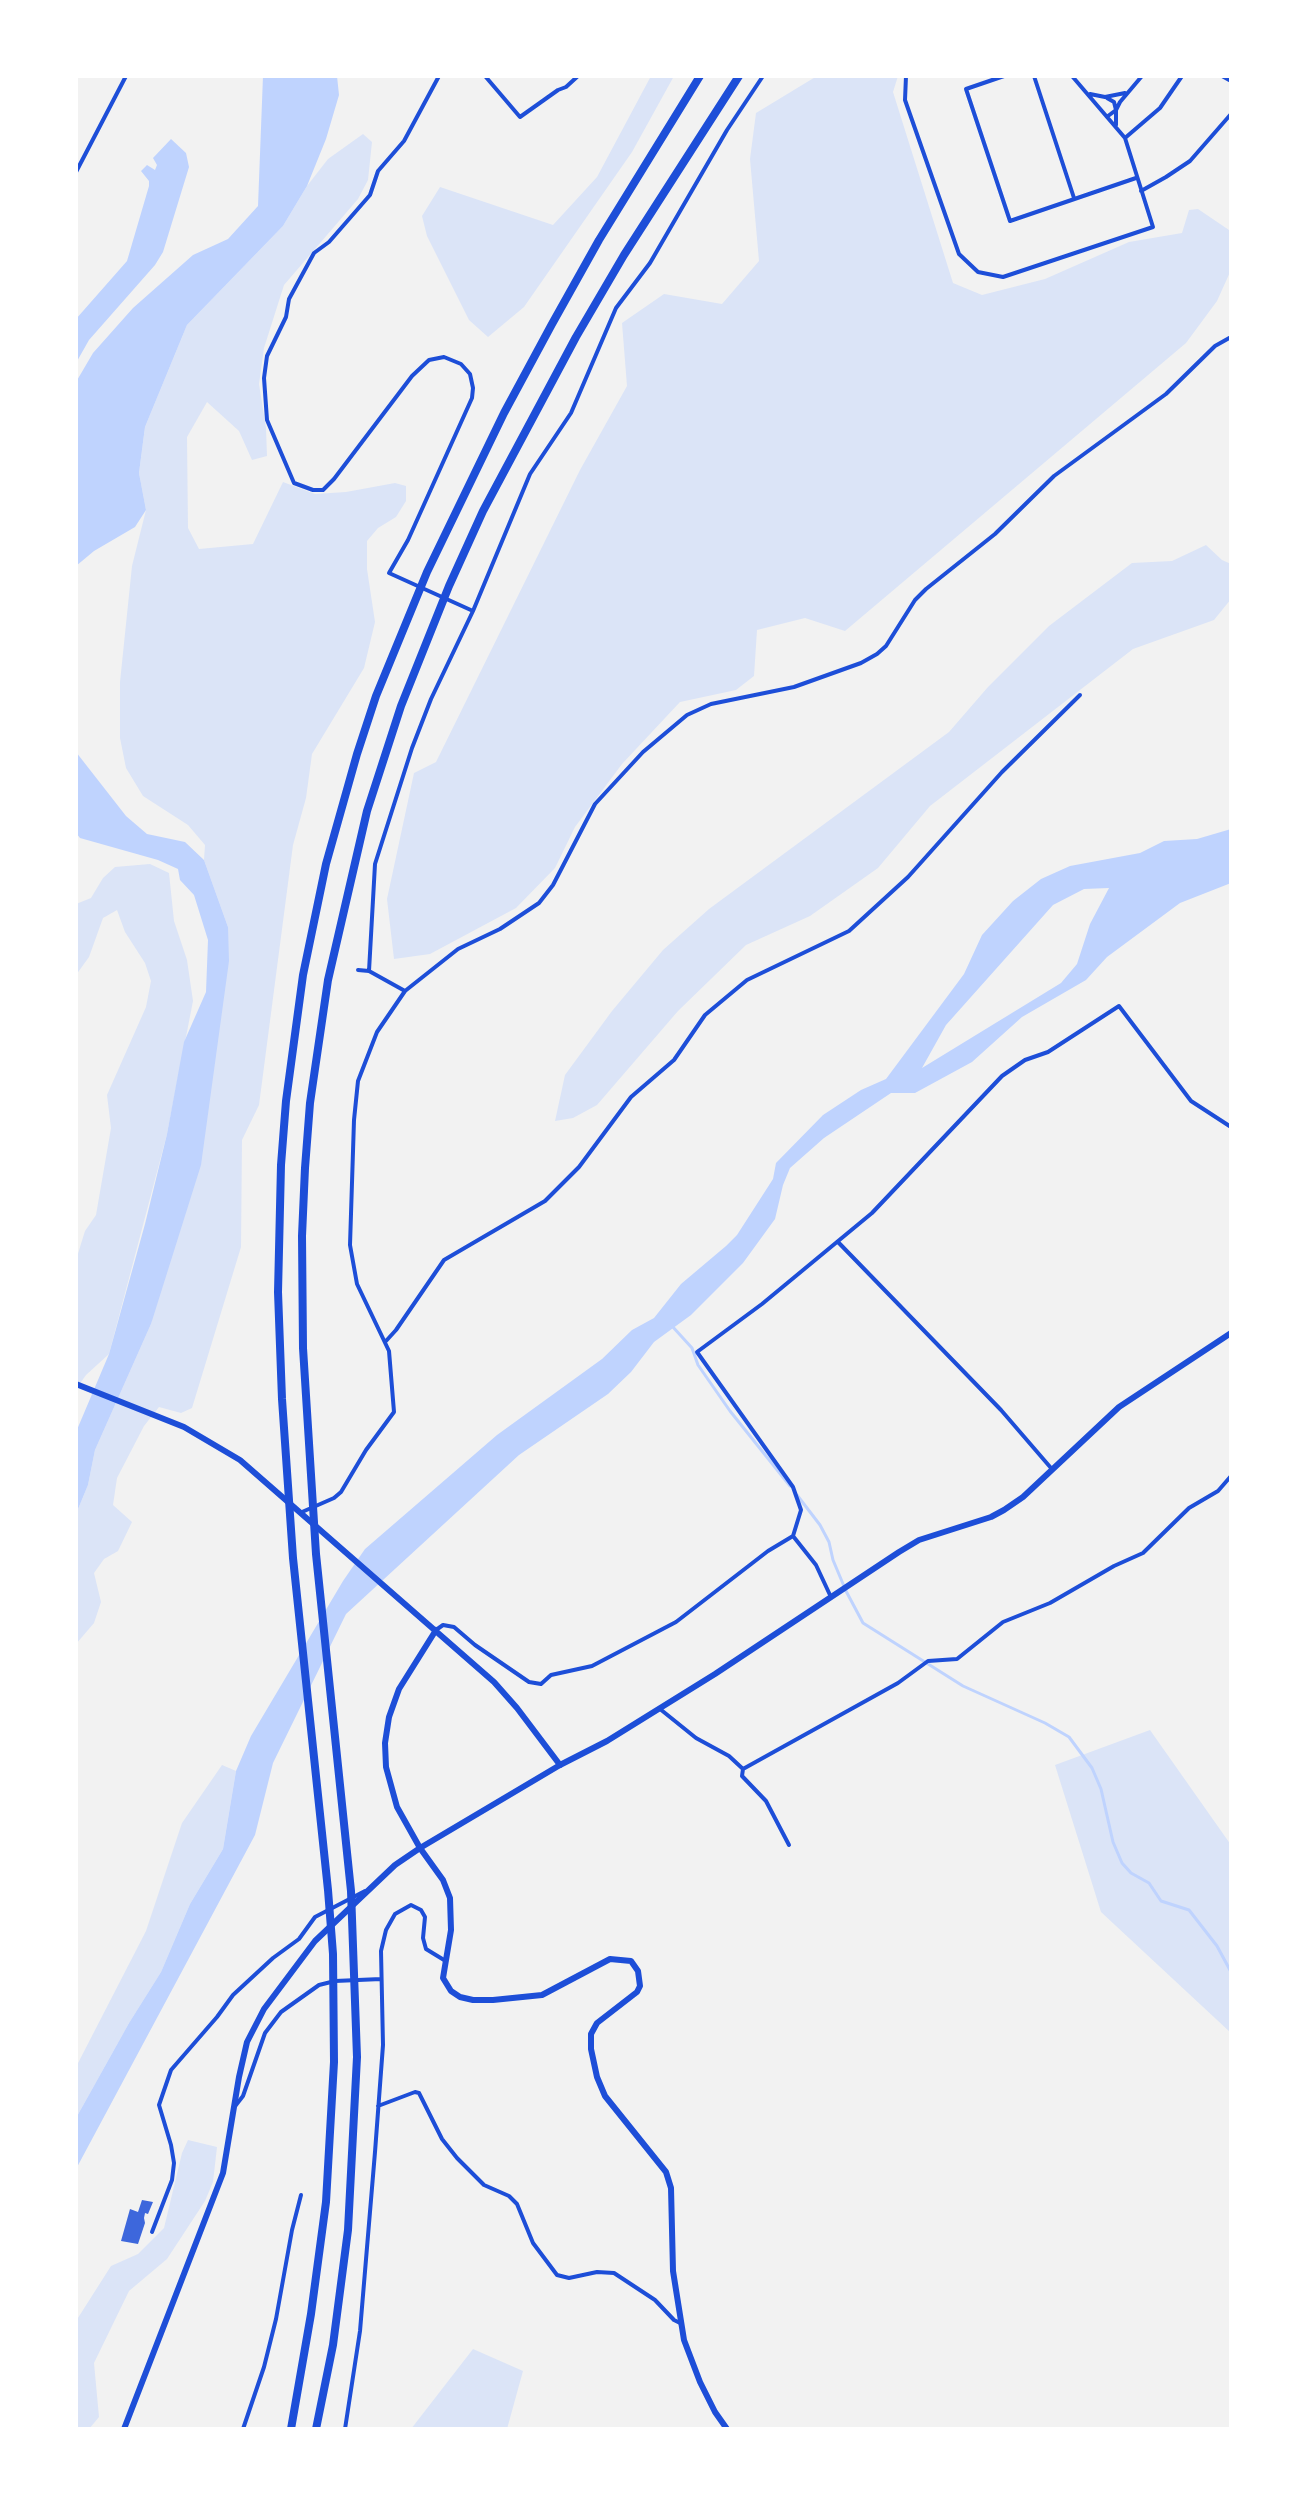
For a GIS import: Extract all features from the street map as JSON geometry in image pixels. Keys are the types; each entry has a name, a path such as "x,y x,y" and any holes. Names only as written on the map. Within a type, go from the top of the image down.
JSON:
{"highway":[{"path":"291,2429 326,2202 334,2027 328,1890 293,1558 282,1399 278,1231 286,1101 313,918 340,809 376,696 427,572 504,413 693,76"},
{"path":"599,240 700,76"},
{"path":"316,2429 335,2330 348,2230 355,2131 356,2012 351,1891 316,1554 305,1400 302,1236 312,1088 339,925 383,758 422,649 449,586 519,441 624,255 739,76"}],"street":[{"path":"76,172 126,76"},
{"path":"439,76 404,141 378,171 370,195 329,242 314,253 289,299 286,317 267,356 264,378 267,420 294,483 323,490 412,376 429,360 444,357 461,364 470,374 472,398 408,540 389,573 473,611"},
{"path":"485,76 520,117 578,76"},
{"path":"369,971 375,864 412,748 530,474 571,413 616,308 650,263 727,130 763,76"},
{"path":"906,76 905,100 954,243 963,259 978,272 995,277 1014,275 1153,227 1125,138 1072,76"},
{"path":"1004,76 966,89 1010,221 1136,178"},
{"path":"1034,76 1074,198"},
{"path":"1106,116 1116,110 1142,76"},
{"path":"1125,138 1160,108 1182,76"},
{"path":"1222,76 1231,81"},
{"path":"1086,92 1114,102 1116,126"},
{"path":"1097,106 1096,102 1104,97 1127,93"},
{"path":"1141,191 1190,161 1231,114"},
{"path":"302,1512 341,1492 394,1412 386,1341 357,1284 351,1258 354,1120 358,1081 364,1060 377,1032 405,991 458,949 500,929 539,903 553,885 595,804 643,752 687,715 711,704 794,687 861,663 877,654 926,589 995,534 1054,476 1166,394 1215,346 1231,337"},
{"path":"386,1341 444,1260 545,1201 579,1167 631,1097 674,1060 705,1015 747,980 849,931 908,877 1002,772 1080,695"},
{"path":"358,970 369,971 405,991"},
{"path":"727,2429 700,2382 680,2323 671,2241 671,2188 666,2172 605,2096 591,2049 591,2034 597,2023 637,1992 640,1979 635,1965 626,1959 610,1959 542,1995 515,1999 473,2000 460,1997 446,1985 443,1978 451,1930 450,1898 443,1880 420,1848 392,1791 386,1767 385,1743 389,1717 399,1689 436,1630 443,1625 454,1627 529,1682 541,1684 551,1675 592,1666 676,1622 768,1551 793,1536 801,1510 793,1487 697,1352 738,1323 872,1213 1002,1076 1025,1060 1048,1052 1119,1006 1191,1101 1231,1127"},
{"path":"838,1242 1001,1410 1051,1468"},
{"path":"124,2429 223,2173 247,2042 259,2017 301,1956 367,1890 420,1848 560,1765 607,1741 919,1540 1004,1510 1023,1497 1119,1407 1231,1333"},
{"path":"76,1384 184,1427 240,1460 494,1682 560,1765"},
{"path":"743,1769 921,1668 927,1661 957,1659 1003,1622 1050,1603 1143,1553 1189,1508 1218,1491 1231,1476"},
{"path":"793,1536 816,1565 830,1595"},
{"path":"658,1708 743,1769"},
{"path":"743,1769 742,1776 766,1801 789,1845"},
{"path":"152,2232 172,2180 174,2163 159,2105 171,2070 233,1995 299,1939 315,1917 367,1890"},
{"path":"345,2429 360,2331 383,2045 381,1951 386,1930 395,1914 407,1906 417,1907 426,1922 423,1938 426,1949 444,1960"},
{"path":"233,2110 243,2096 265,2033 281,2012 319,1985 335,1981 381,1979"},
{"path":"378,2106 419,2093 442,2139 457,2158 484,2185 509,2196 517,2204 533,2243 557,2275 569,2278 597,2272 614,2273 655,2300 680,2323"},
{"path":"243,2429 276,2319 301,2195"}],"shaded area":[{"path":"651,76 674,76 632,152 524,307 488,337 469,320 427,236 422,216 440,187 553,225 597,177"},
{"path":"817,76 898,76 893,92 953,283 982,295 1045,279 1129,242 1182,233 1189,210 1198,209 1229,230 1231,270 1217,301 1186,343 845,631 805,618 757,630 754,676 736,690 680,702 622,764 575,827 555,868 516,908 430,954 394,959 387,899 414,773 436,762 580,470 627,386 622,323 664,294 722,304 759,261 750,159 756,113"},
{"path":"363,134 372,142 368,180 358,199 284,285 264,348 259,384 267,456 252,460 239,431 207,402 187,437 188,528 199,549 253,544 283,482 315,494 395,483 406,486 406,501 396,517 378,528 367,541 367,569 375,622 364,668 312,754 306,798 293,845 259,1105 242,1140 241,1247 192,1408 181,1413 159,1407 144,1426 117,1478 113,1505 132,1522 118,1551 104,1559 94,1573 101,1602 94,1623 76,1644 76,1514 88,1485 95,1450 151,1324 228,927 204,860 205,845 188,825 143,796 126,768 120,738 120,682 132,566 146,510 139,473 145,427 187,325 283,226 328,159"},
{"path":"1206,545 1231,564 1231,599 1214,620 1133,649 930,806 878,868 810,916 746,945 678,1011 597,1105 573,1118 555,1121 565,1075 612,1011 663,950 709,909 949,732 988,687 1049,626 1132,563 1172,561"},
{"path":"150,864 169,873 174,921 187,960 193,1001 167,1134 109,1354 76,1389 76,1260 85,1231 96,1215 111,1128 107,1095 146,1007 151,981 117,910 103,918 89,957 76,975 76,904 91,898 103,878 115,867"},
{"path":"1150,1730 1231,1845 1231,2033 1101,1912 1055,1765"},
{"path":"222,1765 236,1771 223,1849 190,1904 161,1972 76,2118 76,2067 146,1931 182,1823"},
{"path":"188,2140 217,2147 213,2182 205,2201 167,2259 129,2291 94,2363 99,2417 89,2429 76,2429 76,2321 111,2266 138,2254 164,2228"},
{"path":"473,2349 523,2371 507,2429 411,2429"}],"water":[{"path":"263,76 337,76 339,95 326,139 307,186 283,226 187,325 145,427 139,473 146,510 135,527 94,551 76,566 76,382 93,353 133,308 193,255 228,239 258,206"},
{"path":"171,139 186,153 189,167 163,252 89,340 76,363 76,319 127,261 149,186 141,171 147,165 155,170 157,165 153,158"},
{"path":"76,752 126,816 147,834 185,842 204,860 228,927 229,961 201,1165 151,1324 95,1450 88,1485 76,1514 76,1432 109,1354 145,1224 167,1134 184,1042 206,992 208,940 194,895 180,880 178,869 158,860 80,838 76,833"},
{"path":"1231,829 1231,883 1180,903 1107,957 1086,980 1022,1017 972,1062 915,1093 891,1093 824,1138 790,1168 775,1219 743,1263 691,1315 654,1342 631,1372 608,1394 519,1455 346,1614 273,1763 255,1835 76,2169 76,2118 161,1972 190,1904 223,1849 236,1771 251,1736 365,1549 497,1435 602,1359 632,1330 654,1318 681,1284 737,1235 773,1179 776,1163 823,1115 861,1090 886,1079 964,974 982,935 1013,901 1041,879 1070,866 1140,853 1164,841 1197,839","holes":["1109,888 1090,924 1077,964 1061,983 922,1068 946,1025 1053,905 1084,889"]}],"building":[{"path":"142,2200 153,2202 148,2214 145,2213 138,2244 121,2241 130,2209 138,2212"}],"waterway":[{"path":"672,1326 692,1348 698,1365 730,1411 790,1486"},
{"path":"797,1495 829,1542 846,1591 863,1623 963,1686 1069,1737 1092,1768 1101,1789 1113,1842 1122,1863 1131,1873 1149,1883 1161,1901 1189,1910 1217,1946 1231,1972"}]}
